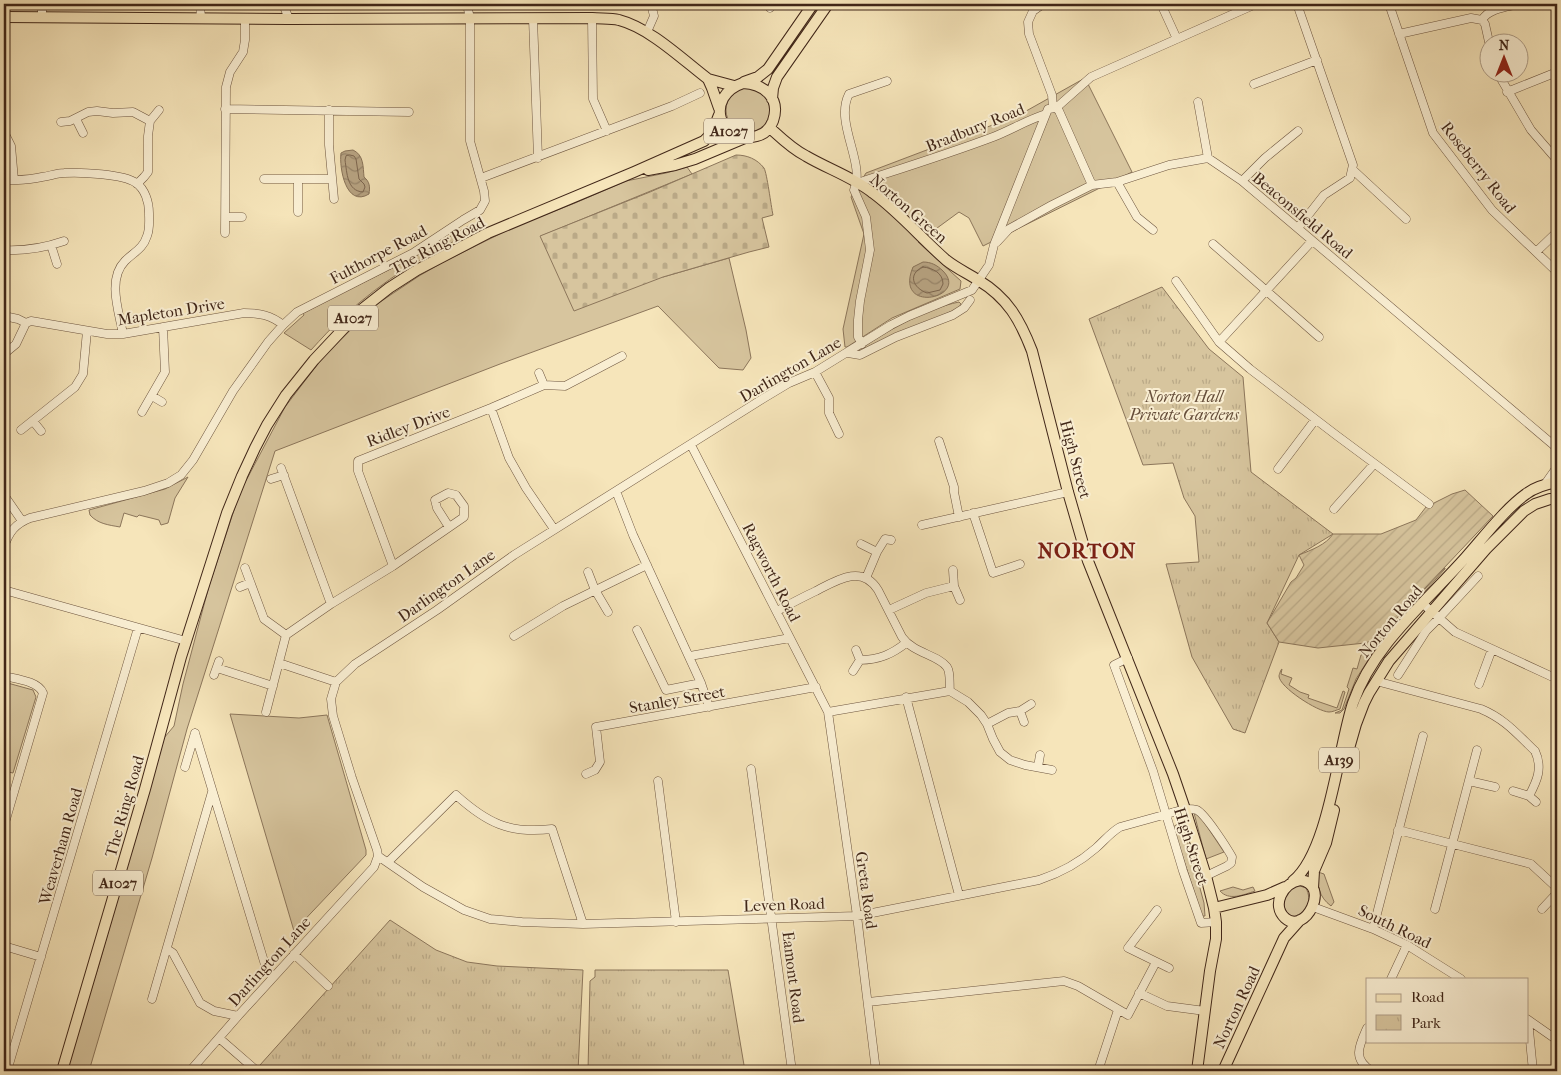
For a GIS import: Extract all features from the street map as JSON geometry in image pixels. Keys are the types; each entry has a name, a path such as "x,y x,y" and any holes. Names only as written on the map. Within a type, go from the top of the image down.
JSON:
{"main road":[{"name":"A1027","path":"813,4 768,69 758,77 738,84 722,98 719,112 723,125 729,131 745,138 763,134 770,128 774,119 775,107 772,99 777,77 828,4"},
{"path":"4,17 245,19 592,18 619,20 647,32 708,79 738,84 753,84 761,87 772,99"},
{"path":"708,79 719,112"},
{"name":"The Ring Road","path":"62,1071 145,789 186,641 227,513 255,448 286,396 338,333 361,310 389,288 452,251 704,141 712,134 719,112"},
{"name":"Norton Green","path":"770,128 800,153 857,182 873,193 947,261 978,280"},
{"name":"The Ring Road","path":"634,172 695,159 745,138"},
{"name":"High Street","path":"978,280 1009,305 1025,333 1032,351 1068,492 1088,561 1128,658 1185,809 1206,876 1214,908 1216,940 1204,1011 1197,1071"},
{"name":"Norton Road","path":"1289,884 1300,875 1307,864 1324,820 1347,724 1357,693 1374,660 1422,602 1446,580 1510,508 1526,493 1545,484 1557,482"},
{"name":"Norton Road","path":"1313,888 1314,871 1326,843 1356,724 1376,681 1389,661 1436,615 1486,549 1524,511 1535,504 1550,499 1557,500"},
{"path":"1214,908 1267,895 1289,884 1305,880 1313,888"},
{"name":"A139","path":"1279,902 1281,894 1289,884"},
{"name":"A139","path":"1313,888 1313,907"},
{"path":"1267,895 1279,902 1281,912 1289,921 1300,920 1313,907"},
{"name":"Norton Road","path":"1284,917 1284,938"},
{"name":"Norton Road","path":"1223,1071 1284,938 1300,920"},
{"name":"Norton Road","path":"1219,1071 1227,1060"}],"street":[{"path":"42,4 42,17"},
{"path":"200,4 201,18"},
{"path":"283,4 290,19"},
{"name":"Fulthorpe Road","path":"22,521 52,512 144,491 168,483 182,475 193,460 233,391 282,325 297,312 413,253 480,210 485,201 484,191 470,141 470,19 467,4"},
{"path":"647,32 654,16 651,4"},
{"path":"1043,4 1033,11 1028,22 1029,34 1052,95 1054,108 1059,112 1092,185"},
{"path":"1161,4 1176,39"},
{"name":"Bradbury Road","path":"857,182 926,161 995,136 1046,114 1048,109 1054,108 1091,77 1256,4"},
{"path":"1297,4 1353,165 1350,178 1324,195 1298,228"},
{"name":"Roseberry Road","path":"1389,4 1433,133 1492,210 1557,272"},
{"path":"1482,20 1492,11 1520,4"},
{"path":"533,18 538,158"},
{"path":"592,18 593,99 607,131"},
{"path":"1399,34 1471,18 1482,20 1487,32"},
{"path":"225,233 225,109 227,80 244,46 245,19"},
{"path":"1254,84 1317,60"},
{"path":"1508,92 1557,72"},
{"path":"862,344 858,336 858,320 870,250 866,217 854,190 857,182 856,171 846,125 845,108 846,99 849,94 887,81"},
{"path":"1502,82 1530,130 1557,160"},
{"path":"481,178 672,106 700,93"},
{"path":"994,246 1010,229 1092,185 1117,182 1169,165 1208,158 1198,102"},
{"path":"225,109 409,112"},
{"path":"137,184 148,172 150,121 158,110"},
{"path":"329,110 329,145 334,199"},
{"path":"61,122 76,119 88,112 97,111 121,113 128,111 150,121"},
{"name":"Darlington Lane","path":"336,682 355,664 437,610 514,555 764,398 789,383 815,372 909,316 968,296 989,265 994,246 1046,114"},
{"path":"76,119 83,133"},
{"path":"1242,181 1265,158 1298,131"},
{"path":"4,132 11,146 14,180"},
{"path":"1549,152 1557,146"},
{"name":"Beaconsfield Road","path":"1208,158 1242,181 1557,448"},
{"path":"1353,170 1406,219"},
{"path":"4,181 69,172 122,177 137,184 148,203 149,230 143,246 124,262 115,278 123,334"},
{"path":"264,179 332,180"},
{"path":"298,180 298,212"},
{"path":"1117,182 1137,217 1153,230"},
{"path":"226,217 242,217"},
{"path":"1536,252 1557,232"},
{"path":"4,250 51,246 64,241"},
{"path":"1219,342 1312,241"},
{"path":"1213,244 1320,337"},
{"path":"51,246 57,264"},
{"path":"1176,281 1219,342 1250,369 1316,420 1429,504"},
{"path":"968,296 972,308"},
{"path":"848,353 860,355 896,337 953,315 964,308 968,296"},
{"name":"Mapleton Drive","path":"4,316 26,323 31,321 106,334 123,334 229,315 252,313 271,317 282,325"},
{"path":"4,354 16,344 26,323"},
{"path":"142,412 165,372 163,328"},
{"path":"21,430 75,387 82,379 87,332"},
{"name":"Ridley Drive","path":"393,566 358,470 358,461 544,386 565,386 622,356"},
{"path":"539,372 544,386"},
{"path":"815,372 829,398 830,413 838,434"},
{"path":"152,396 162,402"},
{"path":"491,408 509,458 554,530"},
{"path":"1278,469 1316,420"},
{"path":"33,421 41,431"},
{"path":"939,441 954,487 959,517"},
{"name":"Ragworth Road","path":"691,444 828,712"},
{"path":"1334,509 1374,464"},
{"path":"1545,484 1557,467"},
{"path":"271,479 282,472 332,604"},
{"path":"616,491 633,535 690,656 709,707"},
{"path":"922,525 1068,492"},
{"path":"266,712 286,635 393,566 464,517 464,506 456,495 448,493 435,500 437,508 449,527"},
{"path":"4,496 22,521 11,530 4,547"},
{"path":"973,513 993,573 1020,564"},
{"path":"866,578 885,539 890,540"},
{"path":"861,544 877,552"},
{"path":"514,636 563,606 647,565"},
{"path":"245,568 264,620 286,635"},
{"path":"953,570 954,586 960,600"},
{"path":"588,572 595,590 608,612"},
{"path":"777,611 840,578 853,576 866,578 874,584 906,643 947,668 950,691"},
{"path":"1398,675 1436,615 1478,576"},
{"path":"240,587 250,583"},
{"path":"889,610 926,593 954,586"},
{"path":"4,590 186,641"},
{"path":"1422,602 1455,632 1557,679"},
{"name":"Weaverham Road","path":"7,1071 7,1057 41,957 138,628"},
{"path":"637,630 666,690"},
{"path":"690,656 790,638"},
{"path":"860,660 870,660 892,653 906,643"},
{"path":"1479,684 1492,649"},
{"path":"856,650 860,660"},
{"name":"High Street","path":"1128,658 1114,664 1153,771 1201,923 1216,922"},
{"path":"853,670 860,660"},
{"path":"279,663 336,682 331,699 333,716 378,856"},
{"path":"216,668 273,686"},
{"path":"4,676 35,685 40,688 42,693 4,826"},
{"path":"1376,681 1481,709 1505,722 1535,751 1538,757 1540,770 1529,796"},
{"path":"657,692 701,683"},
{"name":"Stanley Street","path":"586,775 595,770 600,762 596,728 816,687"},
{"path":"828,712 950,691 968,702 987,724 992,739 1000,752 1010,760 1052,770"},
{"path":"906,698 959,895"},
{"path":"987,724 1008,713 1020,711 1031,704"},
{"path":"1020,711 1024,722"},
{"name":"Greta Road","path":"828,712 857,916 876,1071"},
{"path":"185,767 195,733 266,968 273,977"},
{"path":"1373,929 1423,736"},
{"path":"1435,909 1477,750"},
{"path":"1038,768 1040,755"},
{"name":"Eamont Road","path":"751,768 792,1071"},
{"path":"658,781 676,922"},
{"path":"1469,781 1495,787"},
{"path":"152,999 212,790"},
{"path":"1513,791 1529,796 1536,802"},
{"path":"388,862 456,795 491,822 516,830 538,831 552,829 583,924"},
{"name":"High Street","path":"1185,809 1195,809 1201,813 1232,857 1228,866 1206,876"},
{"name":"Leven Road","path":"378,856 423,887 464,910 490,919 583,924 857,916 1040,880 1060,872 1086,856 1120,828 1185,809"},
{"path":"1398,830 1531,864 1557,888"},
{"name":"Darlington Lane","path":"190,1071 374,867 378,856"},
{"path":"1542,909 1557,893"},
{"name":"South Road","path":"1313,907 1373,929 1407,945 1459,978"},
{"path":"1157,910 1128,948 1169,968"},
{"path":"1391,978 1407,945"},
{"path":"4,946 41,957"},
{"path":"167,949 173,953 200,1003 214,1011 238,1016"},
{"path":"294,954 328,986"},
{"path":"868,1002 1064,981 1078,986 1128,1015 1156,962"},
{"path":"1139,993 1167,1006 1204,1011"},
{"path":"1098,1071 1118,1010"},
{"path":"1528,1019 1557,1040"},
{"path":"1528,1019 1534,1071"},
{"path":"1366,1030 1358,1053 1364,1066 1372,1071"},
{"path":"218,1038 257,1071"},
{"path":"1005,1071 1010,1071"}],"green space":[{"path":"1085,78 1132,172 983,246 969,218 959,212 918,242 961,281 960,289 892,318 845,347 843,329 864,234 851,197 866,173 1019,115"},
{"path":"748,88 760,92 766,98 770,110 766,122 760,128 748,132 736,128 730,122 726,110 730,98 736,92"},
{"path":"736,155 755,160 764,168 773,215 762,218 769,247 663,277 574,311 540,236"},
{"path":"687,167 692,174 541,236 663,277 729,258 751,358 743,370 719,368 658,306 500,364 275,451 187,729 152,858 89,1071 66,1071 97,971 164,738 174,726 209,586 240,492 285,407 323,357 377,304 419,276 514,227 626,181"},
{"path":"472,224 476,231 440,248 406,268 373,291 343,317 311,350 284,333 304,315 303,313 412,258"},
{"name":"Norton Hall Private Gardens","path":"1162,287 1209,349 1243,377 1251,472 1333,534 1299,555 1267,623 1279,642 1245,733 1233,729 1192,657 1166,564 1199,562 1195,516 1184,498 1173,463 1143,465 1089,319"},
{"path":"959,302 961,304 959,308 862,351 859,350 920,315"},
{"path":"188,477 175,498 168,523 161,525 159,520 124,513 120,527 100,522 90,515 89,510 165,489"},
{"path":"1465,490 1493,516 1377,639 1365,643 1318,648 1279,642 1267,623 1291,582 1296,578 1304,565 1299,555 1322,544 1333,534 1381,534 1416,520 1426,507 1452,494"},
{"path":"1445,568 1392,628 1372,654 1356,679 1344,709 1340,713 1335,713 1342,710 1353,668 1357,669 1361,655 1367,653 1365,643 1377,639"},
{"path":"1282,669 1281,674 1292,678 1289,685 1309,695 1308,698 1337,708 1343,691 1345,692 1340,709 1330,712 1324,711 1300,698 1281,681 1279,676"},
{"path":"4,682 33,690 36,697 13,773 4,771"},
{"path":"230,714 299,718 327,715 366,855 294,931"},
{"path":"1194,813 1198,813 1224,852 1206,859"},
{"path":"1179,823 1183,825 1204,903 1205,916 1202,916 1173,827"},
{"path":"1318,872 1324,874 1334,902 1331,906 1324,899 1320,891"},
{"path":"1297,885 1306,888 1309,900 1307,907 1301,914 1296,916 1286,912 1284,906 1289,892"},
{"path":"1233,887 1243,890 1253,887 1255,891 1228,896 1220,891"},
{"path":"390,920 436,950 467,962 497,966 583,970 578,1071 268,1071 260,1065"},
{"path":"595,970 728,970 745,1071 588,1071 590,981 595,977"}],"water":[{"path":"353,150 361,158 364,177 369,185 369,194 361,197 355,196 350,191 341,168 341,153"},
{"path":"923,262 931,263 938,267 949,281 947,289 940,294 931,297 921,296 913,292 910,282 913,267"}],"district":[{"name":"NORTON","path":"1087,551"}]}
